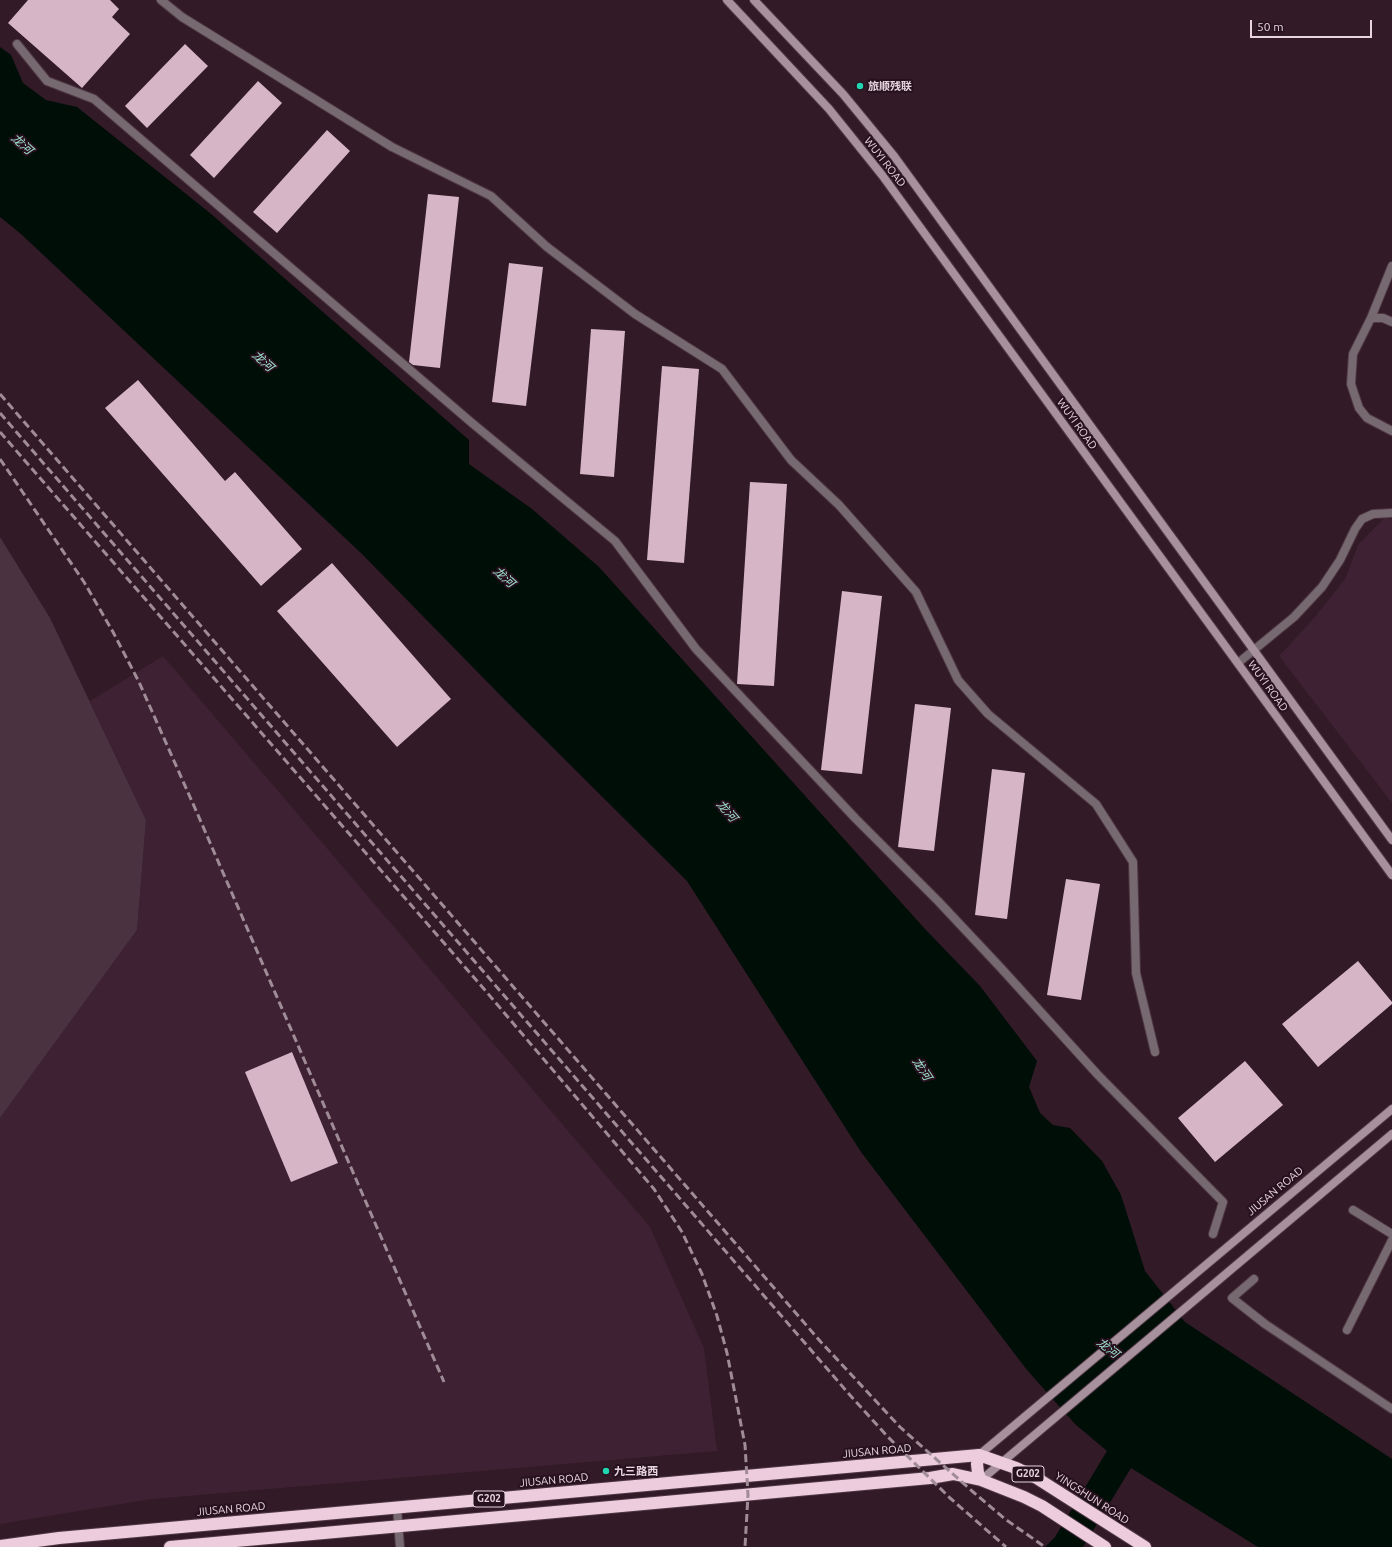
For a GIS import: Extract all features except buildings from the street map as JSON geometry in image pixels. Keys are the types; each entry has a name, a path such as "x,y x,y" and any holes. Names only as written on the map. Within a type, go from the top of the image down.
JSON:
{"highway":[{"name":"YINGSHUN ROAD","path":"979,1455 1035,1477 1144,1547"},
{"path":"979,1455 977,1464 978,1473 981,1480"},
{"name":"JIUSAN ROAD","path":"0,1546 59,1538 979,1455"},
{"name":"G202","path":"170,1547 953,1474 981,1480 1024,1497 1062,1519 1105,1547"}],"main road":[{"name":"WUYI ROAD","path":"754,0 843,94 894,156 1392,840"},
{"name":"WUYI ROAD","path":"730,1 829,108 882,175 1392,875"},
{"name":"JIUSAN ROAD","path":"979,1455 1392,1109"},
{"path":"981,1480 1392,1134"}],"street":[{"path":"161,0 182,18 392,147 491,196 547,247 635,314 722,369 791,460 839,505 916,592 958,680 988,714 1096,804 1133,862 1136,973 1155,1052"},
{"path":"17,44 47,81 94,99 472,423 615,541 696,649 856,819 938,901 1098,1075 1223,1202 1213,1234"},
{"path":"1392,266 1371,318 1352,354 1351,384 1359,408 1367,418 1392,431"},
{"path":"1371,318 1383,318 1392,322"},
{"path":"1238,663 1294,617 1322,587 1340,560 1355,529 1362,519 1373,514 1392,513"},
{"path":"1353,1210 1392,1234"},
{"path":"1347,1330 1392,1240"},
{"path":"1254,1279 1232,1298 1265,1324 1392,1409"},
{"path":"397,1508 400,1547"}],"shaded area":[{"path":"1384,518 1392,519 1392,803 1279,656 1314,618 1345,579 1358,545"},
{"path":"0,537 50,618 146,820 137,930 0,1118"},
{"path":"163,656 650,1227 704,1348 717,1451 152,1499 0,1524 0,1118 137,930 146,820 90,701"}],"water":[{"name":"龙河","path":"0,47 11,55 23,83 46,100 77,107 210,213 469,440 469,464 532,509 599,567 925,929 980,986 1037,1061 1029,1087 1040,1113 1053,1125 1070,1128 1102,1161 1121,1195 1145,1271 1185,1322 1392,1459 1392,1547 1258,1547 1131,1468 1083,1547 1045,1547 1055,1537 1107,1451 1075,1424 1027,1370 861,1152 687,881 505,700 362,554 21,234 0,217"}],"railway":[{"path":"0,394 820,1341 900,1427 1005,1519 1045,1547"},
{"path":"0,413 849,1394 887,1436 950,1498 1006,1547"},
{"path":"0,432 484,989 654,1189 682,1232 702,1274 717,1316 727,1353 745,1445 748,1495 745,1547"},
{"path":"0,459 84,582 113,632 139,682 444,1382"}],"place":[{"name":"旅顺残联","path":"860,86"},
{"name":"九三路西","path":"606,1471"}]}
